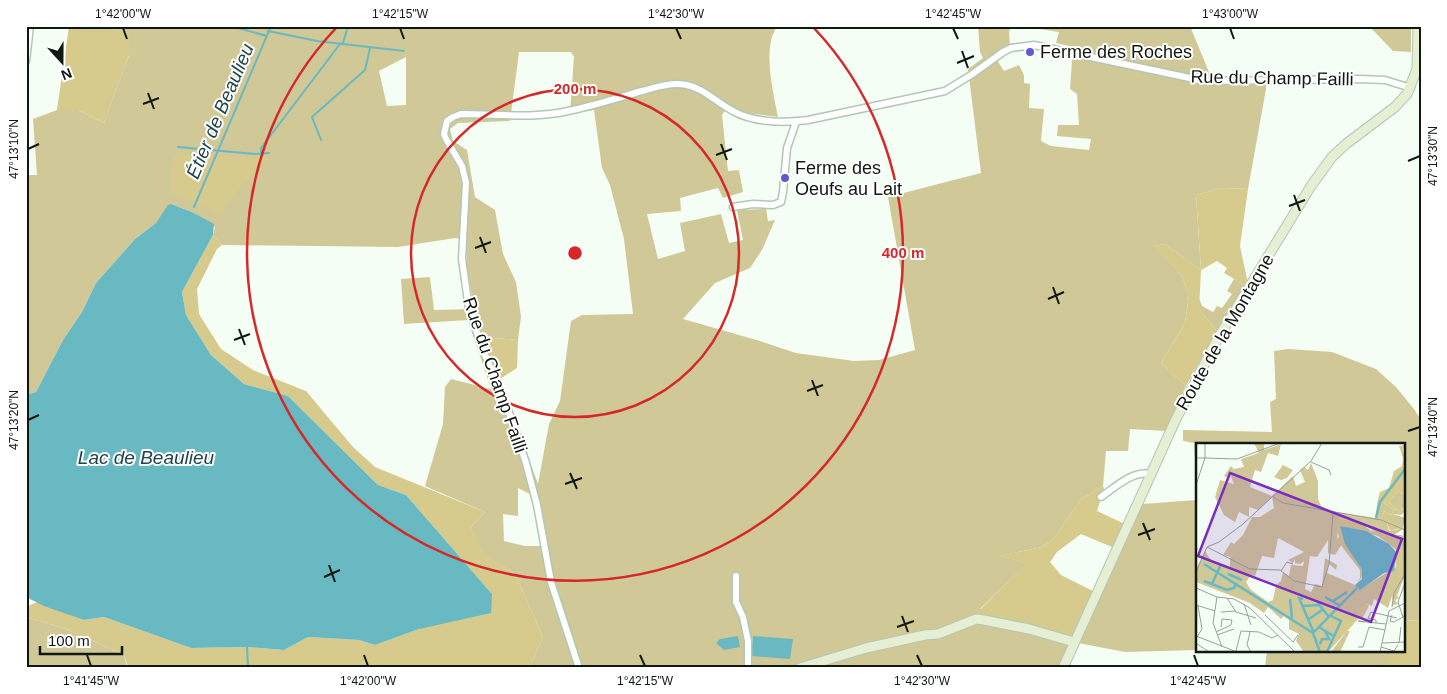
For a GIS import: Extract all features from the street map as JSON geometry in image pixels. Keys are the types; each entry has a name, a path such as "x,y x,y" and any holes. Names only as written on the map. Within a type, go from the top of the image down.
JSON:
{"street":[{"path":"26,61 30,26"},
{"name":"Route de la Montagne","path":"1063,668 1150,474 1218,338 1311,186 1332,157 1395,107 1410,88 1417,69 1418,26"},
{"name":"Rue du Champ Failli","path":"579,668 551,582 537,505 526,463 511,418 481,345 469,309 462,259 466,183 462,166 446,139 445,128 452,117 461,114 525,116 567,112 661,86 678,84 697,88 727,108 744,116 796,122 824,118 944,90 971,75 1011,48 1034,45 1204,81 1377,80 1396,83 1410,88"},
{"path":"733,208 753,204 773,205 781,202 787,148 796,122"},
{"path":"1101,497 1127,479 1142,473 1150,474"},
{"path":"736,576 736,602 743,617 748,641 748,668"},
{"path":"800,668 866,648 938,634 976,620 1029,630 1074,642"}],"shaded area":[{"path":"69,26 101,26 129,33 129,55 104,123 78,110 57,110"},
{"path":"101,26 778,26 773,34 769,57 778,117 746,113 728,106 722,115 728,171 739,170 743,192 723,198 718,188 680,198 681,211 647,214 658,259 685,251 680,223 721,214 729,243 743,240 737,210 766,209 768,221 775,220 762,250 750,268 715,283 683,319 796,353 854,361 879,360 915,350 888,197 981,173 968,69 983,58 980,52 978,26 1011,26 1009,32 1010,46 993,54 1004,71 1019,65 1024,75 1024,83 1030,84 1029,108 1044,109 1041,141 1051,146 1089,150 1091,139 1057,136 1058,125 1079,125 1077,94 1070,89 1073,47 1056,43 1059,32 1020,26 1190,26 1211,77 1266,76 1266,89 1248,189 1221,188 1196,195 1201,270 1165,244 1155,246 1182,276 1189,295 1185,323 1161,363 1186,386 1166,431 1130,429 1128,451 1106,451 1103,486 1081,499 1054,538 1042,547 1000,556 1027,563 980,609 1069,638 1093,591 1100,594 1142,504 1196,500 1196,650 1125,652 1078,643 1068,668 529,668 543,637 515,574 485,555 470,528 485,512 425,486 443,424 445,387 451,379 491,389 502,386 538,484 549,424 560,401 571,321 582,315 633,314 624,239 610,185 602,168 594,110 570,114 574,57 571,52 519,52 510,121 458,123 450,129 453,141 467,150 475,197 495,210 503,254 516,282 521,317 518,340 493,338 476,344 468,320 404,324 401,279 430,277 434,310 474,309 467,267 466,240 455,238 398,247 222,245 213,235 215,227 192,212 171,204 156,223 135,239 96,283 82,312 63,340 36,392 26,395 26,175 37,175 33,119 57,110 78,110 104,123 129,55 129,33","holes":["406,57 406,105 387,106 379,71","518,488 540,499 548,546 525,546 504,541 503,514 518,516"]},
{"path":"1369,26 1411,26 1411,52 1393,51"},
{"path":"185,154 218,157 271,157 242,185 219,217 205,206 171,193 171,170 174,157"},
{"path":"1221,188 1248,189 1240,246 1247,279 1244,285 1224,273 1227,268 1217,261 1201,270 1196,195"},
{"path":"213,235 222,245 217,249 197,289 199,314 221,349 253,370 306,391 353,447 375,467 485,512 470,528 486,555 515,574 543,637 529,668 128,668 124,655 66,629 26,617 26,607 37,602 84,620 104,617 191,648 247,647 284,650 308,637 359,640 375,645 419,629 492,594 406,495 378,485 288,396 244,384 211,355 186,315 182,292"},
{"path":"1165,244 1201,270 1199,309 1217,331 1186,386 1161,363 1185,323 1189,295 1182,276 1154,246"},
{"path":"1234,279 1244,285 1247,279 1253,289 1225,336 1217,331 1199,309 1199,298 1202,306 1213,312 1217,306 1222,308 1232,294 1227,291"},
{"path":"493,338 518,340 517,368 500,379 502,386 491,389 476,344"},
{"path":"1288,349 1332,352 1376,369 1396,387 1421,420 1421,620 1404,621 1404,443 1196,443 1195,459 1194,443 1183,441 1183,430 1272,432 1270,402 1276,399 1274,351"},
{"path":"1103,486 1104,489 1097,511 1125,524 1112,547 1081,534 1057,552 1050,562 1061,575 1093,591 1069,639 974,616 1026,563 999,556 1042,547 1054,538 1081,499"},
{"path":"26,617 66,629 124,655 127,668 26,668"},
{"path":"1421,620 1421,668 1388,668 1388,652 1404,652 1404,621"},
{"path":"1267,652 1388,652 1388,668 1265,668"}],"water":[{"name":"Lac de Beaulieu","path":"171,204 192,212 214,224 213,235 182,292 186,315 211,355 244,384 288,396 378,485 406,495 492,594 491,613 419,629 375,645 359,640 308,637 284,650 247,647 191,648 104,617 84,620 44,606 26,597 26,395 36,392 63,340 82,312 96,283 135,239 156,223 168,205"},
{"path":"738,636 740,647 724,650 716,643 720,639"},
{"path":"753,636 793,639 790,659 751,656"}],"waterway":[{"path":"231,26 267,36"},
{"name":"Étier de Beaulieu","path":"194,207 271,26"},
{"path":"343,43 348,26"},
{"path":"268,31 317,41 404,51"},
{"path":"261,153 261,148 340,44"},
{"path":"321,140 312,117 365,70 370,48"},
{"path":"178,147 255,154 269,153"},
{"path":"247,647 248,668"}],"place":[{"name":"Ferme des Roches","path":"1030,52"},
{"name":"Ferme des Oeufs au Lait","path":"785,178"}]}
